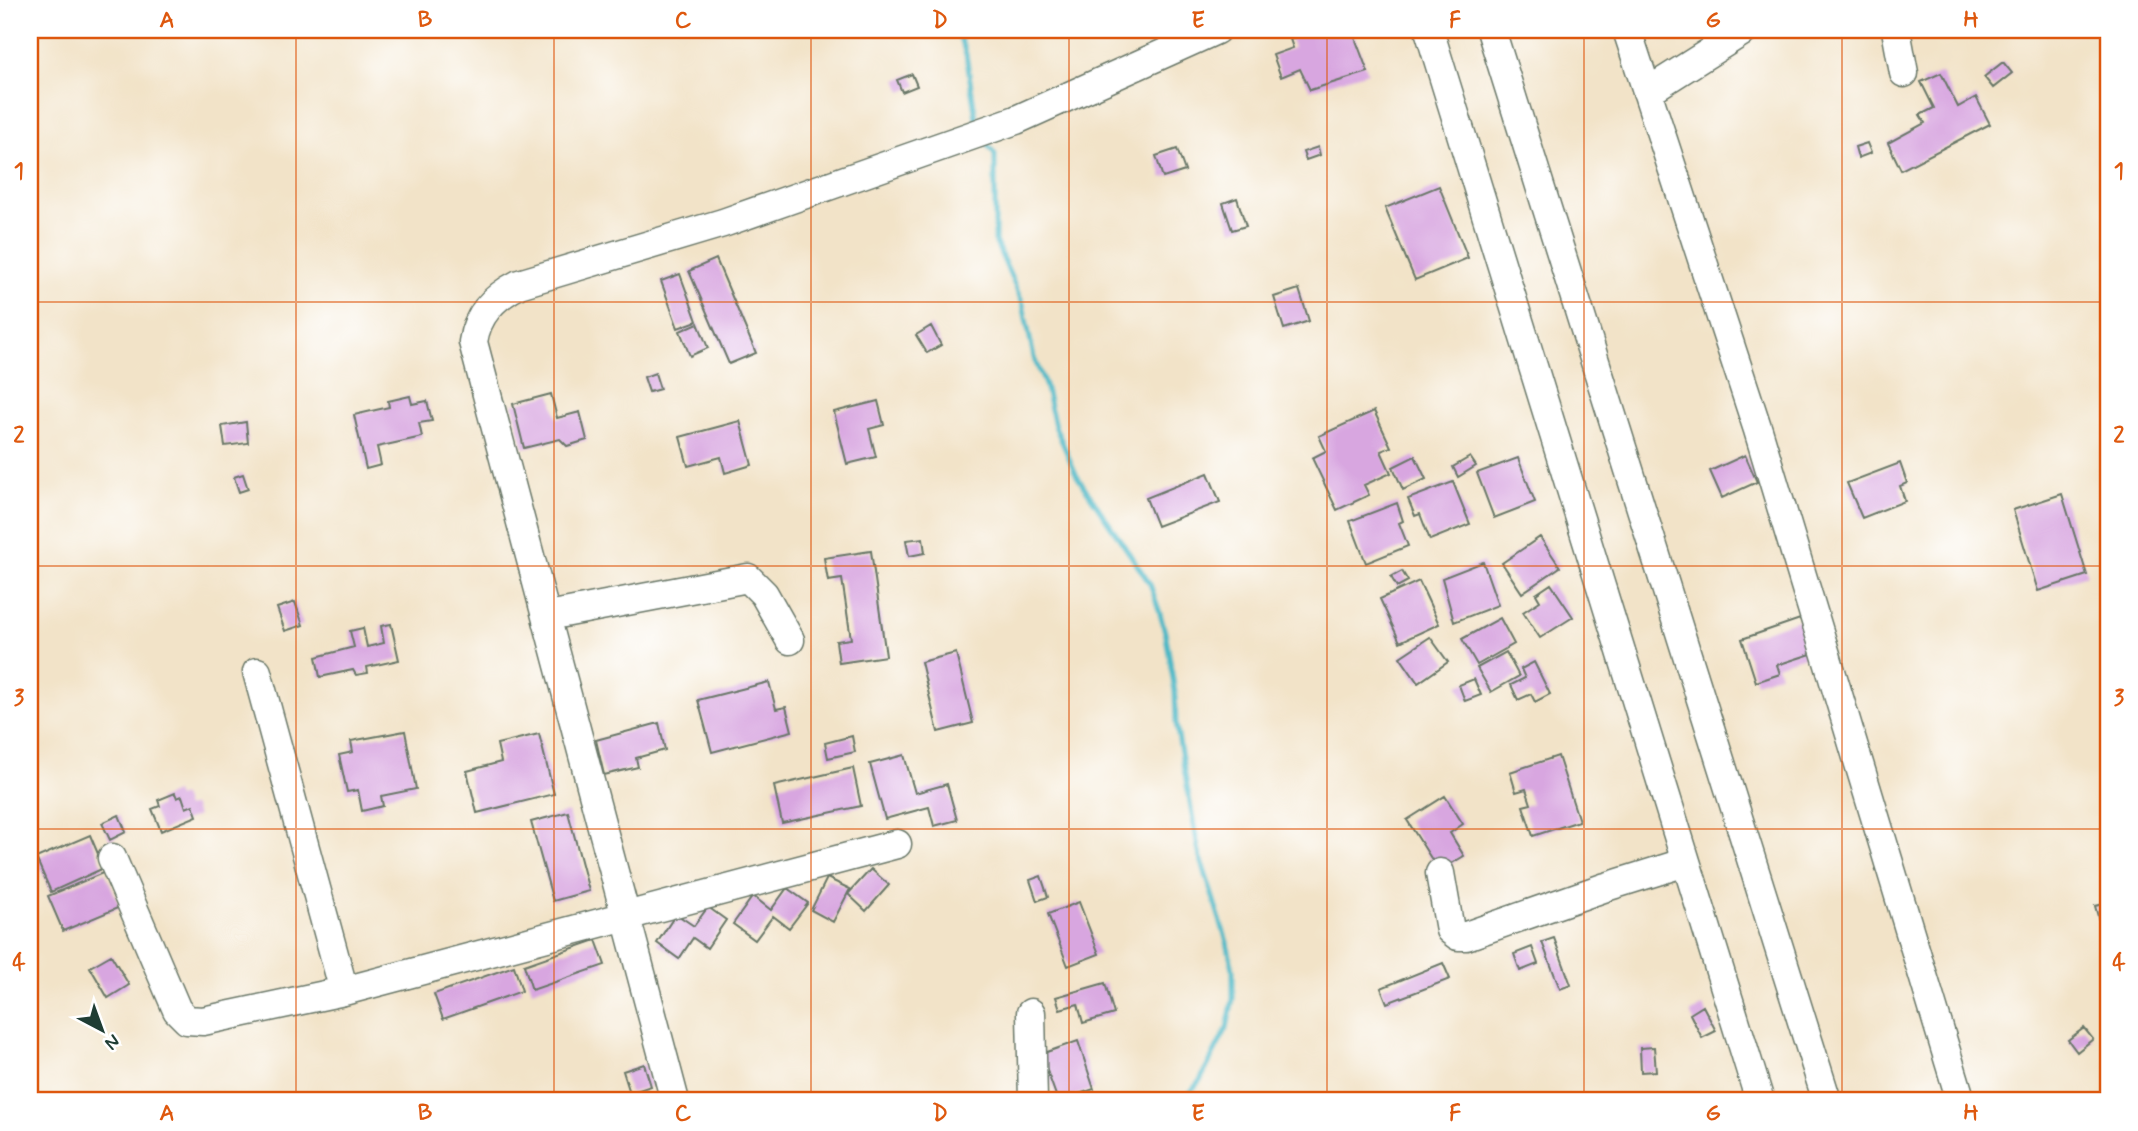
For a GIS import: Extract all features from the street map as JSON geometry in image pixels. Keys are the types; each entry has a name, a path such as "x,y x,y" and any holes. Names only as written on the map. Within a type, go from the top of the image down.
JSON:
{"street":[{"path":"675,1101 473,342 476,324 494,301 519,284 723,223 1016,120 1216,30"},
{"path":"1429,30 1760,1101"},
{"path":"1491,30 1827,1101"},
{"path":"1627,30 1758,430 1961,1101"},
{"path":"1647,92 1745,30"},
{"path":"1896,30 1904,73"},
{"path":"548,616 748,579 764,594 790,640"},
{"path":"257,672 344,991"},
{"path":"112,858 177,1010 187,1020 203,1021 344,991 897,844"},
{"path":"1440,873 1450,930 1466,936 1606,887 1686,863"},
{"path":"1031,1013 1033,1101"}],"building":[{"path":"1307,30 1352,30 1368,72 1310,90 1300,69 1281,77 1273,55 1293,48 1290,39 1307,33"},
{"path":"2003,62 2012,73 1993,88 1984,77"},
{"path":"1941,73 1958,107 1976,97 1990,124 1901,170 1888,143 1925,123 1920,115 1934,108 1921,82"},
{"path":"912,74 917,86 902,92 897,80"},
{"path":"1867,143 1871,153 1858,158 1855,147"},
{"path":"1318,147 1320,155 1306,160 1303,152"},
{"path":"1177,149 1185,171 1163,178 1156,156"},
{"path":"1439,186 1468,258 1415,280 1385,208"},
{"path":"1237,198 1246,226 1232,230 1223,203"},
{"path":"716,259 756,353 729,364 689,271"},
{"path":"680,274 697,321 678,328 661,281"},
{"path":"1299,289 1309,321 1284,329 1274,297"},
{"path":"698,323 708,348 690,356 680,331"},
{"path":"931,326 941,345 927,353 916,335"},
{"path":"655,373 660,389 649,392 644,377"},
{"path":"551,394 557,418 580,412 587,440 567,446 560,439 524,448 513,404"},
{"path":"410,396 412,404 427,401 432,421 419,423 422,437 377,447 381,465 366,469 354,415 389,407 388,401"},
{"path":"878,401 884,425 869,429 876,457 847,464 834,412"},
{"path":"1374,411 1391,447 1381,451 1391,473 1364,485 1369,495 1337,510 1312,458 1326,451 1319,436"},
{"path":"740,421 752,465 725,473 721,457 688,466 680,437"},
{"path":"246,422 248,443 225,446 222,426"},
{"path":"1745,455 1757,482 1722,498 1710,471"},
{"path":"1415,456 1426,479 1403,490 1393,467"},
{"path":"1470,457 1476,466 1458,477 1453,467"},
{"path":"1518,458 1535,502 1494,518 1477,473"},
{"path":"1900,463 1907,483 1900,486 1905,501 1862,518 1847,483"},
{"path":"1208,473 1220,502 1157,526 1146,498"},
{"path":"243,474 248,489 239,492 234,477"},
{"path":"1453,482 1470,524 1430,540 1420,514 1415,516 1408,499"},
{"path":"2062,494 2087,575 2038,591 2013,510"},
{"path":"1397,503 1403,521 1399,523 1408,546 1366,563 1350,521"},
{"path":"1540,537 1560,567 1522,593 1502,563"},
{"path":"923,538 925,553 909,556 906,540"},
{"path":"871,551 886,656 839,663 836,641 851,639 842,579 828,581 824,558"},
{"path":"1483,562 1498,605 1454,622 1442,578"},
{"path":"1402,571 1408,581 1397,587 1391,577"},
{"path":"1419,581 1439,624 1400,642 1380,599"},
{"path":"1551,584 1573,617 1540,638 1523,612 1540,601 1536,594"},
{"path":"295,602 303,625 285,631 277,608"},
{"path":"1500,618 1514,644 1477,665 1462,639"},
{"path":"1803,618 1814,653 1777,665 1780,674 1756,682 1742,639"},
{"path":"391,624 399,660 367,667 368,673 356,675 353,670 320,677 316,657 354,647 350,631 363,628 367,647 384,643 381,626"},
{"path":"1430,637 1448,662 1418,683 1400,657"},
{"path":"1506,652 1519,676 1491,692 1477,668"},
{"path":"956,653 973,723 938,732 921,662"},
{"path":"1534,662 1550,694 1535,702 1531,694 1518,700 1511,685 1525,678 1521,669"},
{"path":"1474,679 1481,695 1465,701 1459,685"},
{"path":"769,682 776,709 786,707 792,731 712,752 698,700"},
{"path":"659,723 665,750 636,758 638,767 604,775 596,740"},
{"path":"405,731 416,789 381,796 383,806 362,811 358,790 347,792 339,755 353,752 351,741"},
{"path":"539,734 554,794 477,813 467,771 501,762 497,744"},
{"path":"852,736 855,752 828,758 825,743"},
{"path":"904,755 915,793 947,784 957,820 934,826 929,807 885,819 870,764"},
{"path":"1558,756 1579,821 1533,836 1523,806 1531,804 1526,789 1516,792 1510,772"},
{"path":"853,768 861,806 782,823 774,786"},
{"path":"175,793 177,798 182,796 186,808 193,805 197,816 161,831 152,809 160,806 158,800"},
{"path":"1445,796 1463,824 1450,833 1464,856 1439,871 1407,820"},
{"path":"568,812 589,891 553,901 531,822"},
{"path":"119,815 126,832 110,840 102,823"},
{"path":"90,835 104,868 51,892 36,858"},
{"path":"871,869 889,885 866,911 848,894"},
{"path":"105,872 120,907 63,931 48,896"},
{"path":"2108,875 2108,898 2107,898 2102,877"},
{"path":"1041,876 1048,897 1037,901 1030,880"},
{"path":"827,878 850,889 833,922 811,910"},
{"path":"787,888 808,903 789,928 773,916 755,940 733,924 753,896 771,910"},
{"path":"1079,902 1099,954 1068,966 1048,914"},
{"path":"2108,903 2108,925 2101,927 2095,906"},
{"path":"708,907 726,920 707,948 693,938 679,959 657,943 676,914 694,926"},
{"path":"1554,938 1571,985 1560,989 1542,942"},
{"path":"596,940 605,965 532,990 524,965"},
{"path":"1532,947 1538,964 1520,971 1514,954"},
{"path":"111,955 129,985 108,998 90,967"},
{"path":"1443,963 1450,979 1387,1003 1381,988"},
{"path":"514,966 522,991 443,1019 434,994"},
{"path":"1105,983 1114,1014 1083,1023 1078,1004 1060,1009 1056,997"},
{"path":"1703,1006 1716,1031 1702,1038 1690,1014"},
{"path":"2084,1028 2093,1039 2077,1052 2068,1040"},
{"path":"1078,1041 1094,1089 1058,1101 1041,1054"},
{"path":"1654,1047 1656,1071 1641,1072 1640,1048"},
{"path":"644,1064 651,1086 630,1093 623,1071"}],"waterway":[{"path":"957,30 966,54 977,125"},
{"path":"986,143 995,154 995,241 1023,304 1034,358 1045,385 1055,426 1077,476 1150,584 1166,636 1175,692 1176,724 1199,853 1233,970 1233,999 1227,1028 1201,1079 1183,1101"}]}
